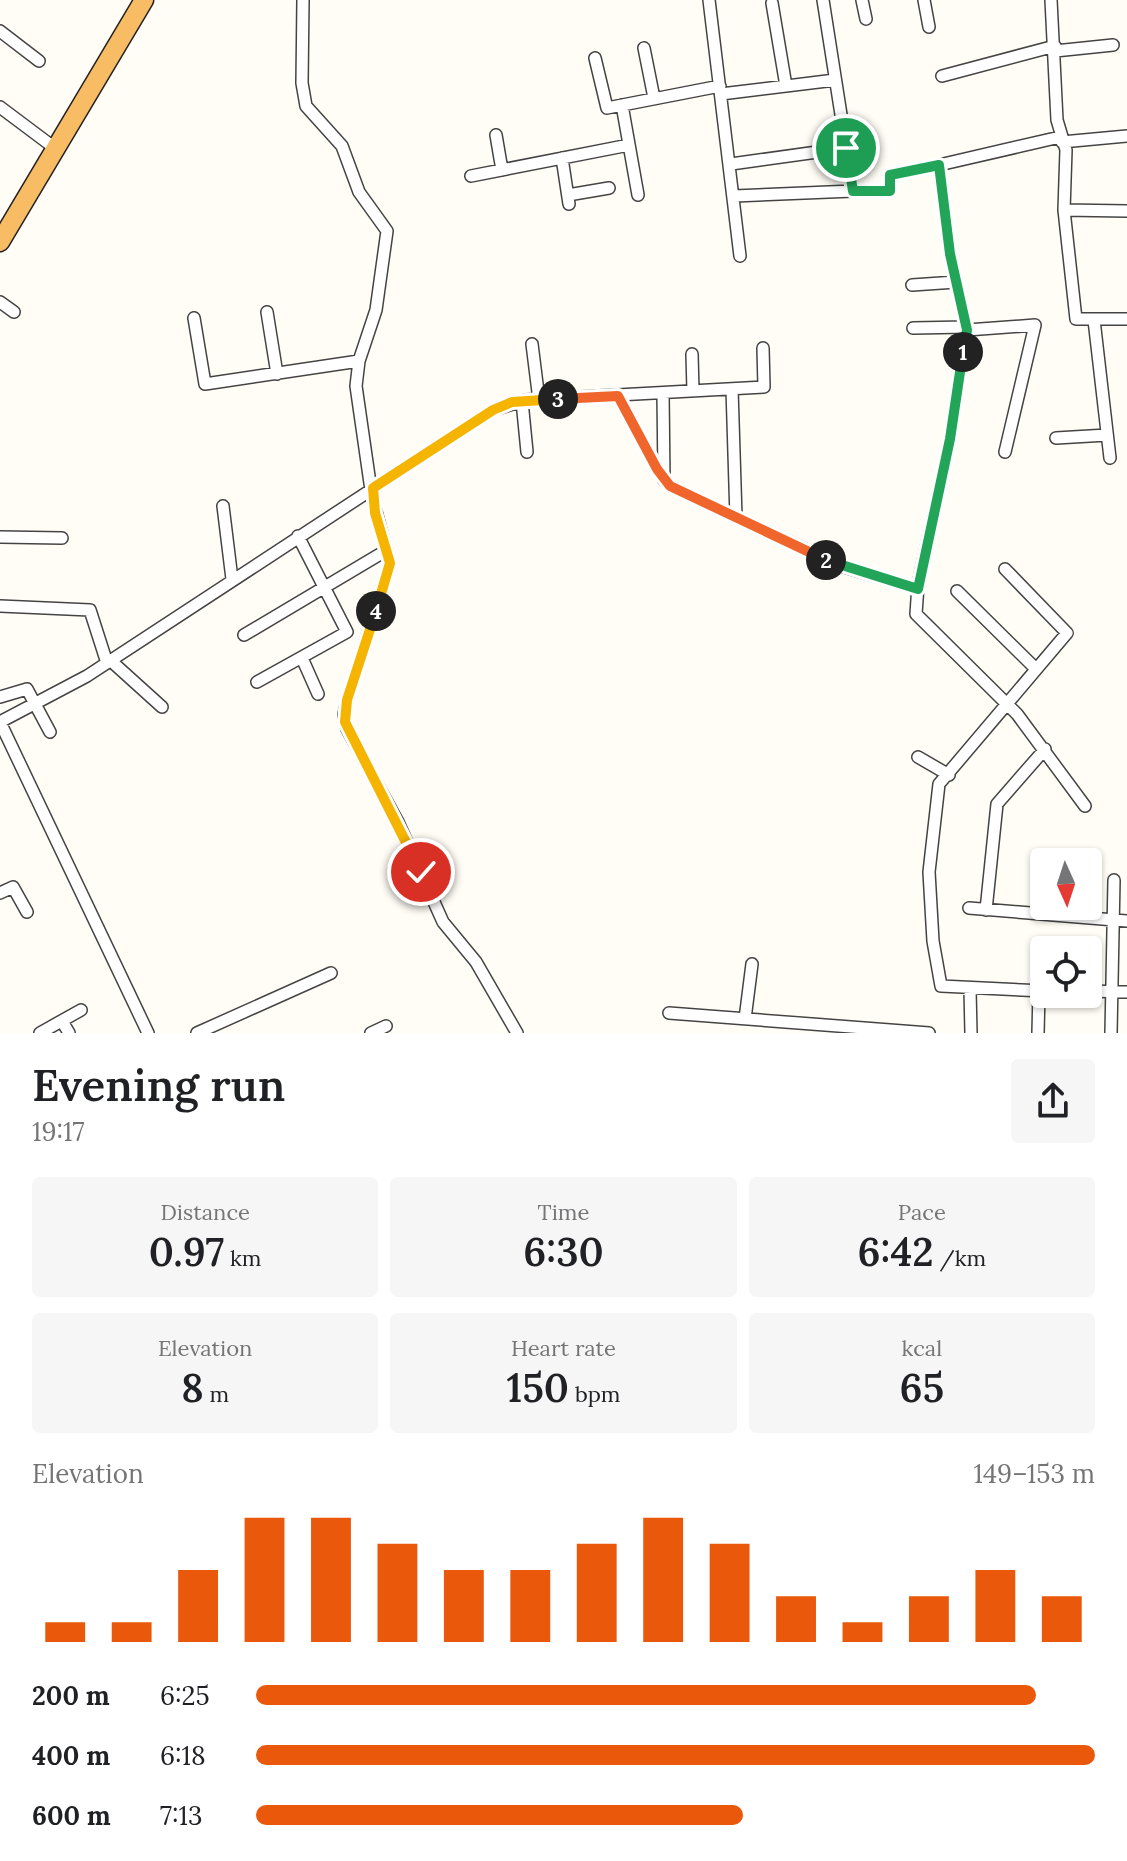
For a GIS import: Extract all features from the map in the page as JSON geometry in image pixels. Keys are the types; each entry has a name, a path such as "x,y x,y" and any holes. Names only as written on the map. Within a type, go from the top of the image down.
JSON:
{"highway":[{"path":"0,242 144,0"}],"street":[{"path":"303,0 302,83 306,106 342,146 359,192 387,231 376,310 359,361 357,405 375,513 387,550 389,570 347,700 345,722 398,822 443,922 476,962 517,1033"},
{"path":"709,0 740,256"},
{"path":"823,0 853,191"},
{"path":"862,0 866,19"},
{"path":"924,0 929,27"},
{"path":"1051,0 1061,139 1066,150 1064,210 1076,319 1127,319"},
{"path":"772,3 786,86"},
{"path":"0,31 39,61"},
{"path":"942,76 1055,49 1113,45"},
{"path":"644,48 654,98"},
{"path":"595,58 607,108 654,98 835,80"},
{"path":"622,105 638,195"},
{"path":"0,107 56,149"},
{"path":"496,135 502,170"},
{"path":"734,196 890,191 890,175 1061,139 1127,136"},
{"path":"471,176 629,145"},
{"path":"731,164 846,148"},
{"path":"562,158 569,199 609,188"},
{"path":"939,165 966,329 950,439 918,589 916,614 1005,703 1045,749 1085,806"},
{"path":"1064,210 1127,211"},
{"path":"912,285 956,282"},
{"path":"0,302 14,312"},
{"path":"267,312 277,374"},
{"path":"194,318 205,384 359,361"},
{"path":"1094,320 1110,458"},
{"path":"913,328 1035,325 1005,452"},
{"path":"532,344 539,400"},
{"path":"148,1033 0,722 109,662 493,410 522,401 764,387 763,348"},
{"path":"692,354 693,391"},
{"path":"732,389 736,517"},
{"path":"663,393 664,481"},
{"path":"618,396 664,481 841,566 918,589"},
{"path":"522,401 527,452"},
{"path":"1056,438 1107,435"},
{"path":"223,506 232,579"},
{"path":"257,682 347,632 298,536"},
{"path":"0,537 62,538"},
{"path":"244,635 387,550"},
{"path":"1005,569 1067,633 939,784 929,872 933,941 941,986 970,990 1030,991"},
{"path":"957,591 1036,669"},
{"path":"0,606 90,610 109,662 162,707"},
{"path":"302,658 318,694"},
{"path":"0,697 27,689 50,732"},
{"path":"986,910 997,804 1045,749"},
{"path":"918,757 949,775"},
{"path":"1111,1033 1114,880"},
{"path":"0,893 13,887 27,912"},
{"path":"969,908 1030,913"},
{"path":"1102,919 1127,921"},
{"path":"749,1033 747,1019 752,964"},
{"path":"197,1033 331,973"},
{"path":"970,990 971,1033"},
{"path":"1102,991 1127,992"},
{"path":"1038,1033 1040,1008"},
{"path":"40,1033 81,1010"},
{"path":"669,1013 822,1028 929,1033"},
{"path":"62,1021 69,1033"},
{"path":"371,1033 386,1026"}],"route":[{"path":"421,872 398,822 354,744 344,715 389,570 390,558 375,513 373,488 493,410 512,402 618,396 657,469 670,486 841,566 918,589 950,439 967,330 950,254 939,165 890,175 890,191 853,191 846,148"}]}
